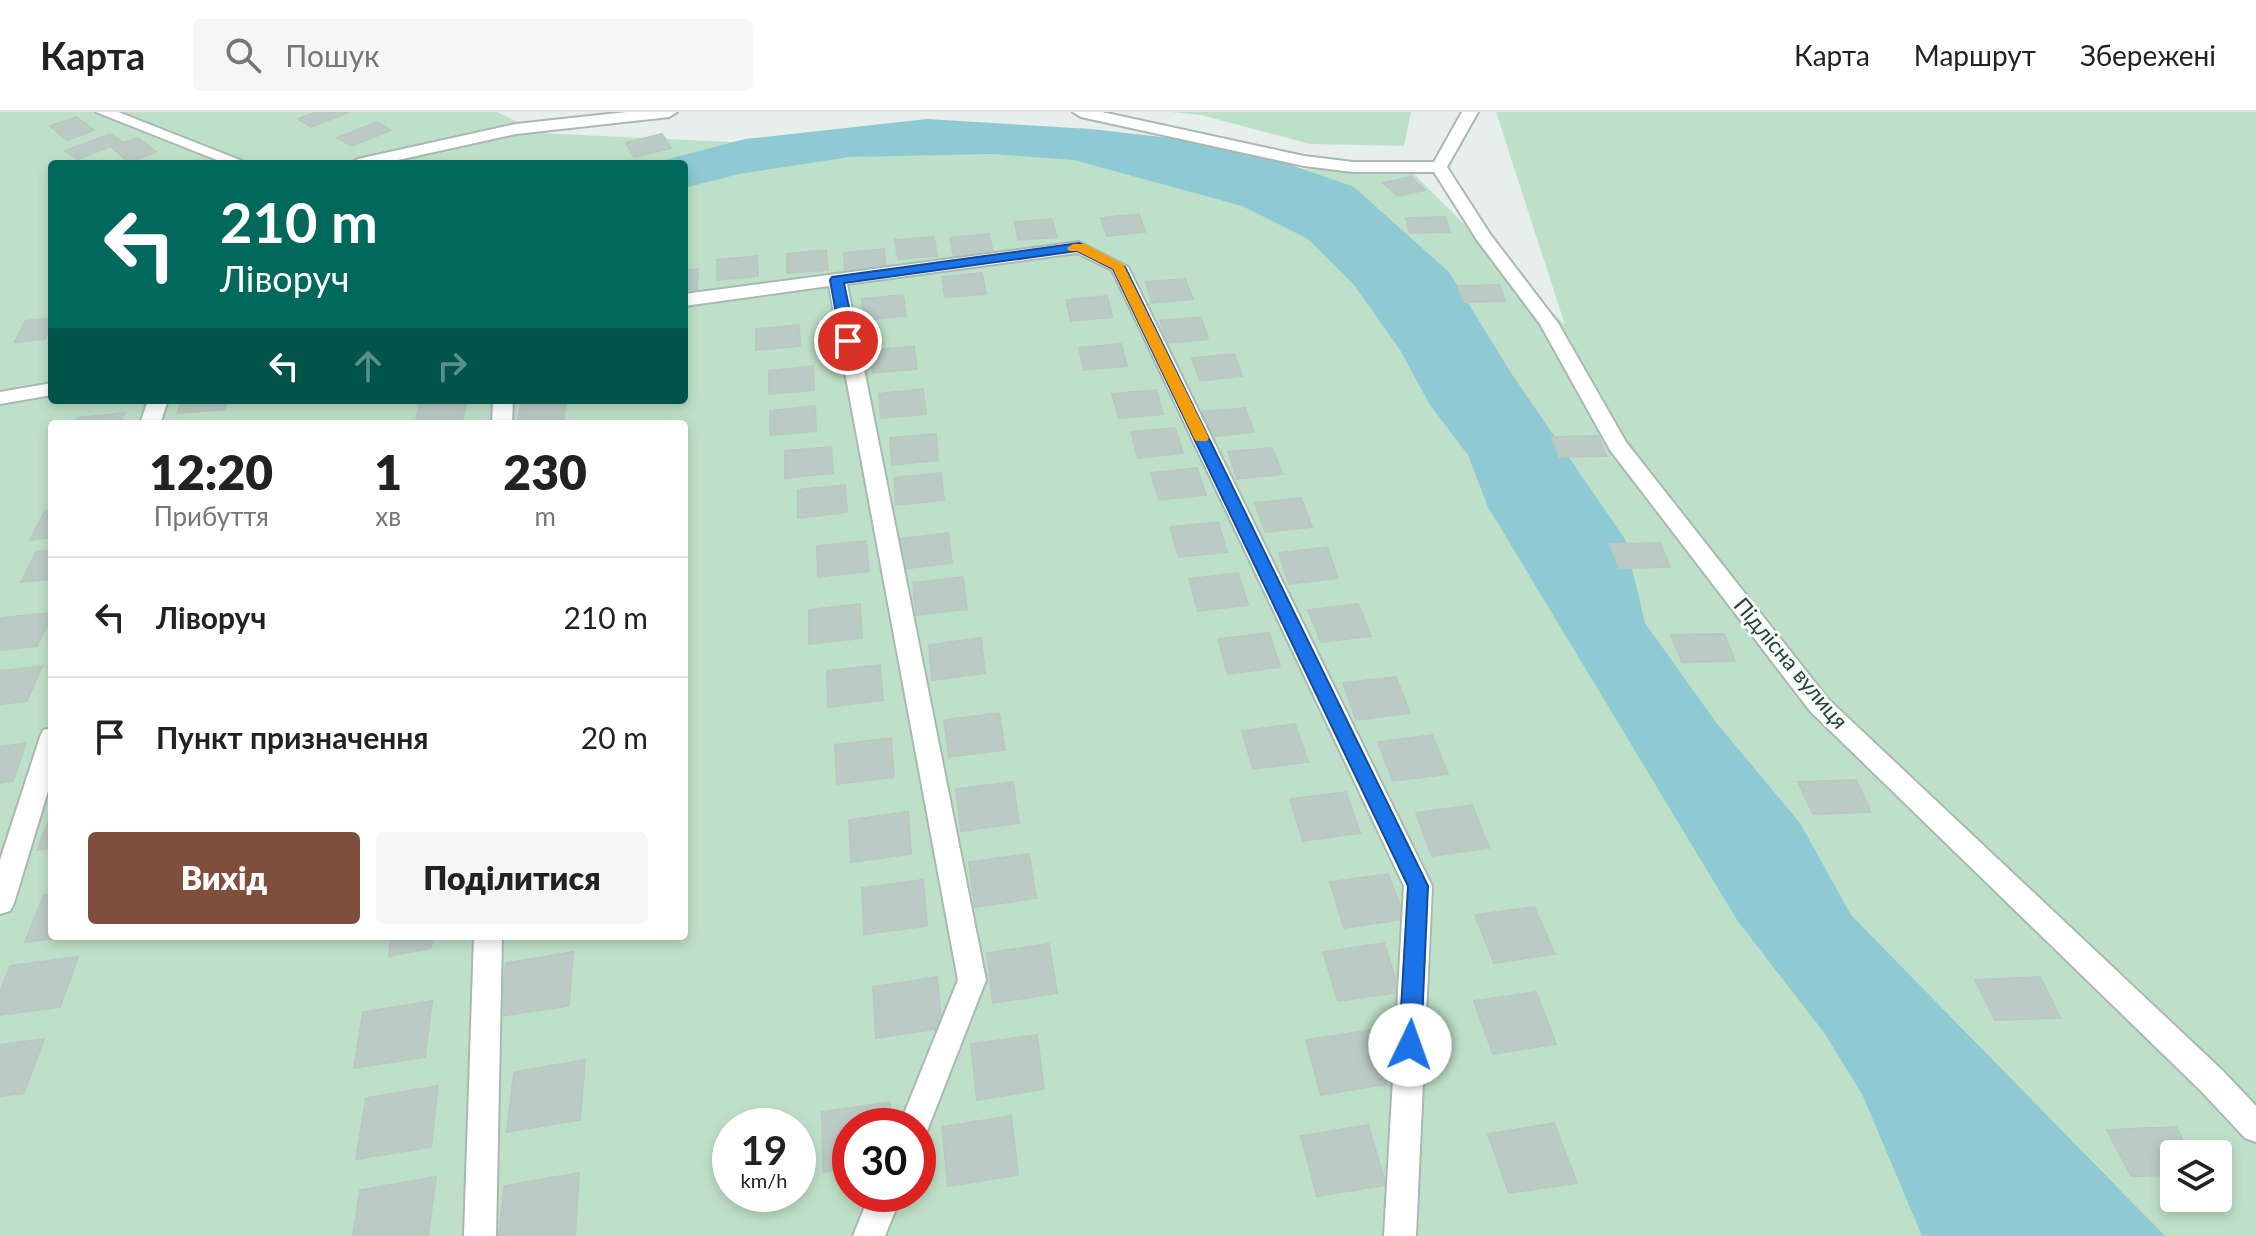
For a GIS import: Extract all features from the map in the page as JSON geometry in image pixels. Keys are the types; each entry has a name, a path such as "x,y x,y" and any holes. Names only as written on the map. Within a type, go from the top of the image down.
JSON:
{"street":[{"path":"104,112 231,160"},
{"path":"376,160 516,129 669,112"},
{"path":"1081,112 1304,161 1353,167 1439,167 1470,112"},
{"name":"Підлісна вулиця","path":"1439,167 1483,236 1549,323 1617,445 1819,705 2212,1081 2256,1128"},
{"path":"688,299 1079,247 1119,267 1418,886 1400,1236"},
{"path":"837,280 972,980 921,1108"},
{"path":"0,398 48,390"},
{"path":"0,903 48,750"},
{"path":"480,1236 488,940"},
{"path":"869,1236 879,1212"}],"green space":[{"path":"0,112 497,112 539,133 1414,174 1565,325 1496,112 2256,112 2256,1236 0,1236"},
{"path":"1171,112 1411,112 1404,146 1310,144 1201,115"}],"water":[{"path":"927,119 1091,129 1233,145 1354,187 1449,272 1511,373 1625,539 1645,623 1715,721 1800,823 1851,915 2165,1236 1922,1236 1863,1096 1825,1034 1737,920 1488,507 1468,455 1430,405 1400,350 1354,285 1308,239 1242,206 1074,160 991,154 849,157 739,174 688,187 688,160 664,160 745,139"}],"building":[{"path":"317,112 349,112 311,127 298,119"},
{"path":"76,117 94,130 67,140 50,126"},
{"path":"377,122 391,130 352,146 337,138"},
{"path":"110,134 122,142 78,159 65,151"},
{"path":"662,134 671,148 634,157 626,143"},
{"path":"138,138 156,152 127,160 111,147"},
{"path":"1411,177 1425,190 1398,196 1383,183"},
{"path":"1139,214 1145,232 1107,236 1101,218"},
{"path":"1445,217 1450,232 1410,233 1406,218"},
{"path":"1052,219 1057,237 1018,240 1015,222"},
{"path":"989,234 993,253 954,257 950,238"},
{"path":"934,237 937,256 898,259 895,240"},
{"path":"884,249 886,269 845,272 844,253"},
{"path":"826,250 828,270 787,273 787,254"},
{"path":"757,256 758,276 717,280 717,260"},
{"path":"698,269 697,289 688,290 688,270"},
{"path":"982,273 986,294 945,297 942,277"},
{"path":"1185,279 1193,299 1152,303 1146,282"},
{"path":"1499,285 1505,301 1464,302 1458,286"},
{"path":"903,295 906,316 864,319 862,299"},
{"path":"1107,296 1112,317 1071,321 1066,300"},
{"path":"1201,317 1208,339 1167,343 1160,321"},
{"path":"48,318 45,339 15,342 25,321"},
{"path":"799,325 800,346 756,350 756,329"},
{"path":"1121,344 1127,366 1084,370 1079,348"},
{"path":"914,346 917,369 873,373 871,351"},
{"path":"1234,354 1242,376 1200,381 1192,358"},
{"path":"813,366 814,390 769,394 769,371"},
{"path":"923,389 926,414 881,418 879,394"},
{"path":"1156,390 1163,414 1119,418 1112,394"},
{"path":"181,404 227,404 225,409 177,413"},
{"path":"420,404 466,404 463,420 416,420"},
{"path":"521,404 566,404 564,420 518,420"},
{"path":"815,406 816,431 770,435 770,411"},
{"path":"1245,408 1254,432 1209,437 1201,412"},
{"path":"125,413 121,420 77,418"},
{"path":"1175,428 1183,453 1138,458 1131,432"},
{"path":"936,434 938,460 892,465 890,438"},
{"path":"1598,436 1606,456 1559,457 1552,437"},
{"path":"831,447 833,473 785,478 785,451"},
{"path":"1272,448 1283,474 1237,479 1228,452"},
{"path":"1197,468 1206,495 1159,500 1151,473"},
{"path":"941,473 944,500 896,505 894,478"},
{"path":"845,485 847,512 798,518 798,490"},
{"path":"1301,498 1312,527 1265,532 1255,503"},
{"path":"48,511 48,538 30,540"},
{"path":"1218,522 1227,552 1179,557 1170,527"},
{"path":"948,533 952,563 902,569 899,539"},
{"path":"866,541 869,571 818,577 817,546"},
{"path":"1660,543 1670,567 1619,568 1610,544"},
{"path":"1327,547 1338,578 1289,584 1279,553"},
{"path":"48,550 48,579 21,582 36,552"},
{"path":"1238,573 1248,605 1198,611 1189,579"},
{"path":"963,577 967,609 916,615 913,583"},
{"path":"860,604 862,638 809,644 809,610"},
{"path":"1358,604 1371,636 1321,642 1308,610"},
{"path":"48,613 48,622 37,646 0,650 0,618"},
{"path":"1269,633 1280,667 1228,674 1218,639"},
{"path":"1724,634 1735,661 1682,662 1671,635"},
{"path":"981,638 985,673 932,680 929,645"},
{"path":"880,665 883,700 828,707 827,671"},
{"path":"42,666 27,701 0,704 0,671"},
{"path":"1396,677 1410,713 1356,720 1343,683"},
{"path":"999,713 1005,750 949,757 944,720"},
{"path":"1295,724 1308,762 1253,769 1242,731"},
{"path":"1432,735 1448,774 1393,781 1378,742"},
{"path":"891,738 894,777 837,784 835,745"},
{"path":"26,743 13,781 0,783 0,747"},
{"path":"1856,780 1871,812 1813,814 1798,782"},
{"path":"1013,782 1019,823 961,831 956,789"},
{"path":"1346,792 1360,833 1303,841 1290,799"},
{"path":"1472,805 1489,848 1432,856 1416,813"},
{"path":"908,812 911,854 851,862 849,820"},
{"path":"48,823 48,849 37,850"},
{"path":"1029,854 1036,898 975,907 969,862"},
{"path":"1388,874 1405,919 1344,928 1330,882"},
{"path":"923,880 927,926 864,934 862,888"},
{"path":"48,894 48,939 25,942 44,895"},
{"path":"1534,907 1555,954 1494,963 1475,915"},
{"path":"391,940 432,940 431,948 389,956"},
{"path":"1384,943 1400,992 1338,1001 1323,952"},
{"path":"1049,944 1057,993 993,1003 987,953"},
{"path":"573,952 569,1006 500,1016 506,963"},
{"path":"78,957 60,1007 0,1015 0,992 10,966"},
{"path":"937,977 942,1028 876,1038 873,987"},
{"path":"2040,977 2060,1018 1995,1020 1975,980"},
{"path":"1536,992 1556,1044 1493,1054 1474,1001"},
{"path":"432,1001 425,1057 354,1068 363,1012"},
{"path":"1370,1030 1387,1084 1321,1095 1306,1040"},
{"path":"1037,1035 1044,1089 977,1100 971,1044"},
{"path":"44,1039 24,1093 0,1096 0,1045"},
{"path":"585,1060 580,1120 507,1132 514,1072"},
{"path":"438,1086 431,1147 356,1159 366,1098"},
{"path":"890,1102 890,1108 849,1108"},
{"path":"832,1111 832,1170 823,1172 822,1112"},
{"path":"1011,1116 1018,1175 948,1186 942,1127"},
{"path":"1554,1123 1577,1183 1509,1193 1488,1134"},
{"path":"1368,1125 1386,1185 1317,1196 1301,1136"},
{"path":"2176,1127 2183,1140 2160,1140 2160,1175 2131,1176 2107,1130"},
{"path":"579,1173 575,1236 499,1236 504,1186"},
{"path":"436,1177 428,1236 353,1236 360,1190"}],"slow traffic":[{"path":"1073,248 1079,247 1119,267 1201,438"}],"route":[{"path":"848,341 837,280 1079,247 1119,267 1418,886 1410,1045"}]}
